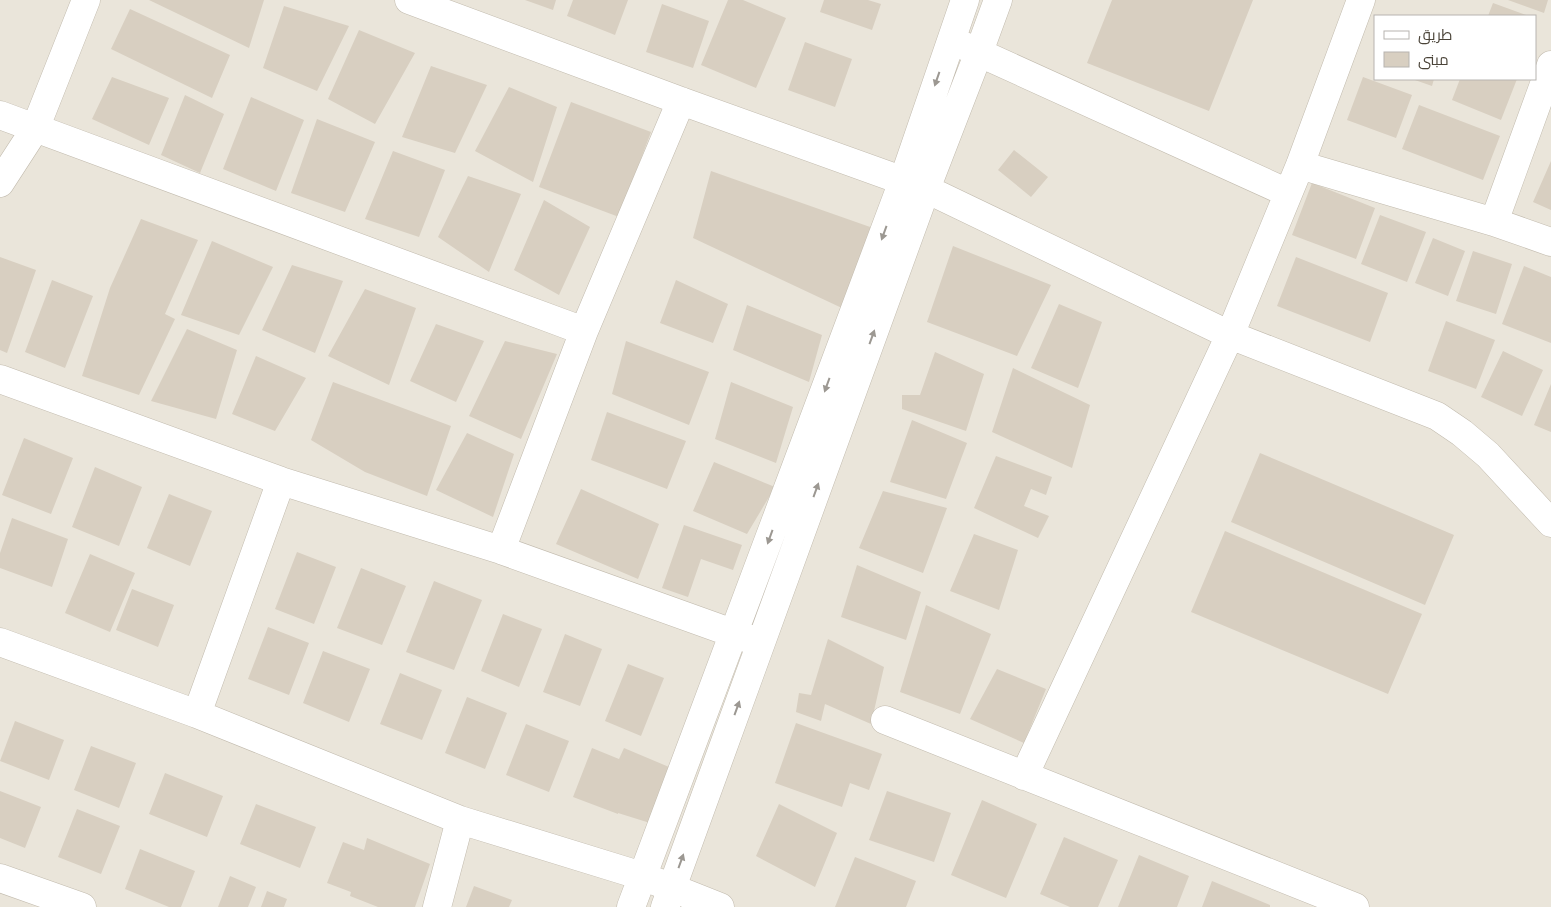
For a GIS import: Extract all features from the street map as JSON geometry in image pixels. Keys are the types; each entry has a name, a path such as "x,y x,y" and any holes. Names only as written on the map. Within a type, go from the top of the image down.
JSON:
{"street":[{"path":"0,183 35,129 86,0"},
{"path":"409,0 915,185 1230,335 1437,416 1462,433 1488,455 1551,523"},
{"path":"668,898 760,643 915,185 950,40 965,0"},
{"path":"631,907 735,633 915,185 979,52 998,0"},
{"path":"1024,776 1230,335 1300,165 1361,0"},
{"path":"950,40 1288,193"},
{"path":"1494,222 1551,65"},
{"path":"501,550 584,331 681,101"},
{"path":"0,115 584,331"},
{"path":"1300,165 1494,222 1551,242"},
{"path":"0,379 280,481 501,550 760,643"},
{"path":"198,714 280,481"},
{"path":"0,642 198,714 460,820 642,876 668,898 720,907"},
{"path":"885,720 1355,907"},
{"path":"437,907 460,820"},
{"path":"0,878 71,905"}],"shaded area":[{"path":"0,0 1551,0 1551,907 0,907"}],"building":[{"path":"149,0 264,0 249,48"},
{"path":"525,0 556,0 553,10"},
{"path":"573,0 628,0 615,35 567,16"},
{"path":"728,0 743,0 786,18 756,88 701,65"},
{"path":"824,0 868,0 881,4 872,30 820,12"},
{"path":"1112,0 1253,0 1209,111 1087,63"},
{"path":"1508,0 1548,0 1544,13"},
{"path":"1493,3 1526,15 1488,15"},
{"path":"662,4 709,21 693,68 646,52"},
{"path":"284,6 349,26 317,91 263,68"},
{"path":"130,9 230,55 212,98 111,49"},
{"path":"359,30 415,53 375,124 328,99"},
{"path":"805,42 852,59 835,107 788,90"},
{"path":"431,66 487,85 455,153 402,137"},
{"path":"112,77 169,98 149,145 92,119"},
{"path":"1363,77 1412,95 1396,138 1347,120"},
{"path":"1415,80 1434,80 1432,86"},
{"path":"1460,80 1517,80 1501,120 1452,100"},
{"path":"509,87 557,107 533,182 475,151"},
{"path":"185,95 224,114 200,173 161,155"},
{"path":"251,97 304,120 276,191 223,169"},
{"path":"571,102 651,132 619,217 539,187"},
{"path":"1419,105 1500,136 1483,180 1402,149"},
{"path":"317,119 375,142 345,212 291,193"},
{"path":"1014,150 1048,177 1031,197 998,170"},
{"path":"393,151 445,170 419,237 365,219"},
{"path":"1551,161 1551,210 1533,202"},
{"path":"711,171 873,228 844,309 693,238"},
{"path":"468,176 521,194 489,272 438,237"},
{"path":"1312,183 1375,208 1356,259 1292,235"},
{"path":"544,200 590,227 559,295 514,270"},
{"path":"1380,215 1426,232 1407,282 1361,264"},
{"path":"141,219 198,240 165,314 175,319 139,395 82,376 110,288"},
{"path":"1433,238 1465,251 1448,296 1415,283"},
{"path":"212,241 273,267 239,335 181,315"},
{"path":"953,246 1051,285 1017,356 927,322"},
{"path":"1473,251 1512,264 1496,314 1456,301"},
{"path":"0,257 36,270 7,353 0,350"},
{"path":"1296,257 1388,293 1370,342 1277,306"},
{"path":"292,265 343,281 315,353 262,330"},
{"path":"1524,266 1551,277 1551,343 1502,324"},
{"path":"52,280 93,296 65,368 25,352"},
{"path":"676,280 728,304 713,343 660,323"},
{"path":"365,289 416,308 389,385 328,356"},
{"path":"1059,304 1102,322 1078,388 1031,368"},
{"path":"747,305 822,335 809,382 733,350"},
{"path":"1446,321 1495,340 1476,389 1428,371"},
{"path":"436,324 484,341 456,402 410,381"},
{"path":"187,329 237,350 216,419 151,401"},
{"path":"505,341 557,354 521,439 469,416"},
{"path":"626,341 709,372 689,425 612,394"},
{"path":"1503,351 1543,370 1522,416 1481,397"},
{"path":"935,352 984,374 966,431 902,409 902,395 920,395"},
{"path":"256,356 306,378 275,431 232,414"},
{"path":"1013,368 1090,405 1072,468 992,432"},
{"path":"333,382 451,426 427,496 365,472 311,440"},
{"path":"731,382 793,407 776,463 715,439"},
{"path":"1551,384 1551,432 1534,425"},
{"path":"607,412 686,441 667,489 591,460"},
{"path":"912,420 967,443 946,499 890,482"},
{"path":"467,433 514,454 493,517 436,490"},
{"path":"24,438 73,458 51,514 2,495"},
{"path":"1260,453 1454,535 1425,605 1231,522"},
{"path":"996,456 1052,477 1046,495 1031,489 1024,506 1049,516 1038,538 974,508"},
{"path":"714,462 775,487 747,534 693,511"},
{"path":"95,467 142,487 119,546 72,527"},
{"path":"581,489 659,524 638,579 556,544"},
{"path":"883,491 947,508 923,573 859,548"},
{"path":"169,494 212,511 190,566 147,548"},
{"path":"12,518 68,539 52,587 0,568 0,553"},
{"path":"684,525 742,545 733,570 701,559 688,597 662,588"},
{"path":"1225,531 1422,614 1388,694 1191,612"},
{"path":"974,534 1018,550 999,610 950,591"},
{"path":"297,552 336,567 314,624 275,609"},
{"path":"90,554 135,573 110,632 65,613"},
{"path":"857,565 921,592 906,640 841,617"},
{"path":"361,568 406,586 382,645 337,628"},
{"path":"434,581 482,600 454,670 406,652"},
{"path":"132,589 174,605 158,647 116,630"},
{"path":"926,605 991,634 960,714 900,692"},
{"path":"503,614 542,629 519,687 481,671"},
{"path":"268,627 309,643 289,695 248,679"},
{"path":"565,634 602,649 580,706 543,692"},
{"path":"828,639 884,667 871,724 825,704 821,721 796,712 799,693 811,695"},
{"path":"323,651 370,669 349,722 303,703"},
{"path":"628,664 664,678 641,736 605,721"},
{"path":"997,669 1046,689 1024,743 970,719"},
{"path":"400,673 442,690 422,740 380,724"},
{"path":"467,697 507,713 485,769 445,753"},
{"path":"15,721 64,740 49,780 0,761"},
{"path":"796,723 882,754 869,790 850,783 842,807 775,783"},
{"path":"526,724 569,741 549,792 506,775"},
{"path":"91,746 136,763 119,808 74,790"},
{"path":"592,748 619,759 624,748 669,767 650,823 618,814 573,797"},
{"path":"165,773 223,796 207,837 149,814"},
{"path":"0,791 41,807 25,848 0,838"},
{"path":"887,791 951,813 934,862 869,840"},
{"path":"982,800 1037,824 1006,898 951,875"},
{"path":"256,804 316,827 300,868 240,844"},
{"path":"779,804 837,833 815,887 756,856"},
{"path":"77,809 120,826 101,874 58,857"},
{"path":"1064,837 1118,860 1098,907 1070,907 1040,894"},
{"path":"367,838 430,864 415,907 378,907 350,896 351,892 327,883 343,842 364,850"},
{"path":"140,849 195,871 181,907 169,907 125,889"},
{"path":"1139,855 1189,876 1177,907 1118,907"},
{"path":"855,857 916,881 906,907 835,907"},
{"path":"230,876 256,887 248,907 218,907"},
{"path":"1212,881 1270,905 1270,907 1202,907"},
{"path":"474,886 512,900 509,907 466,907"},
{"path":"267,891 287,899 284,907 261,907"}]}
